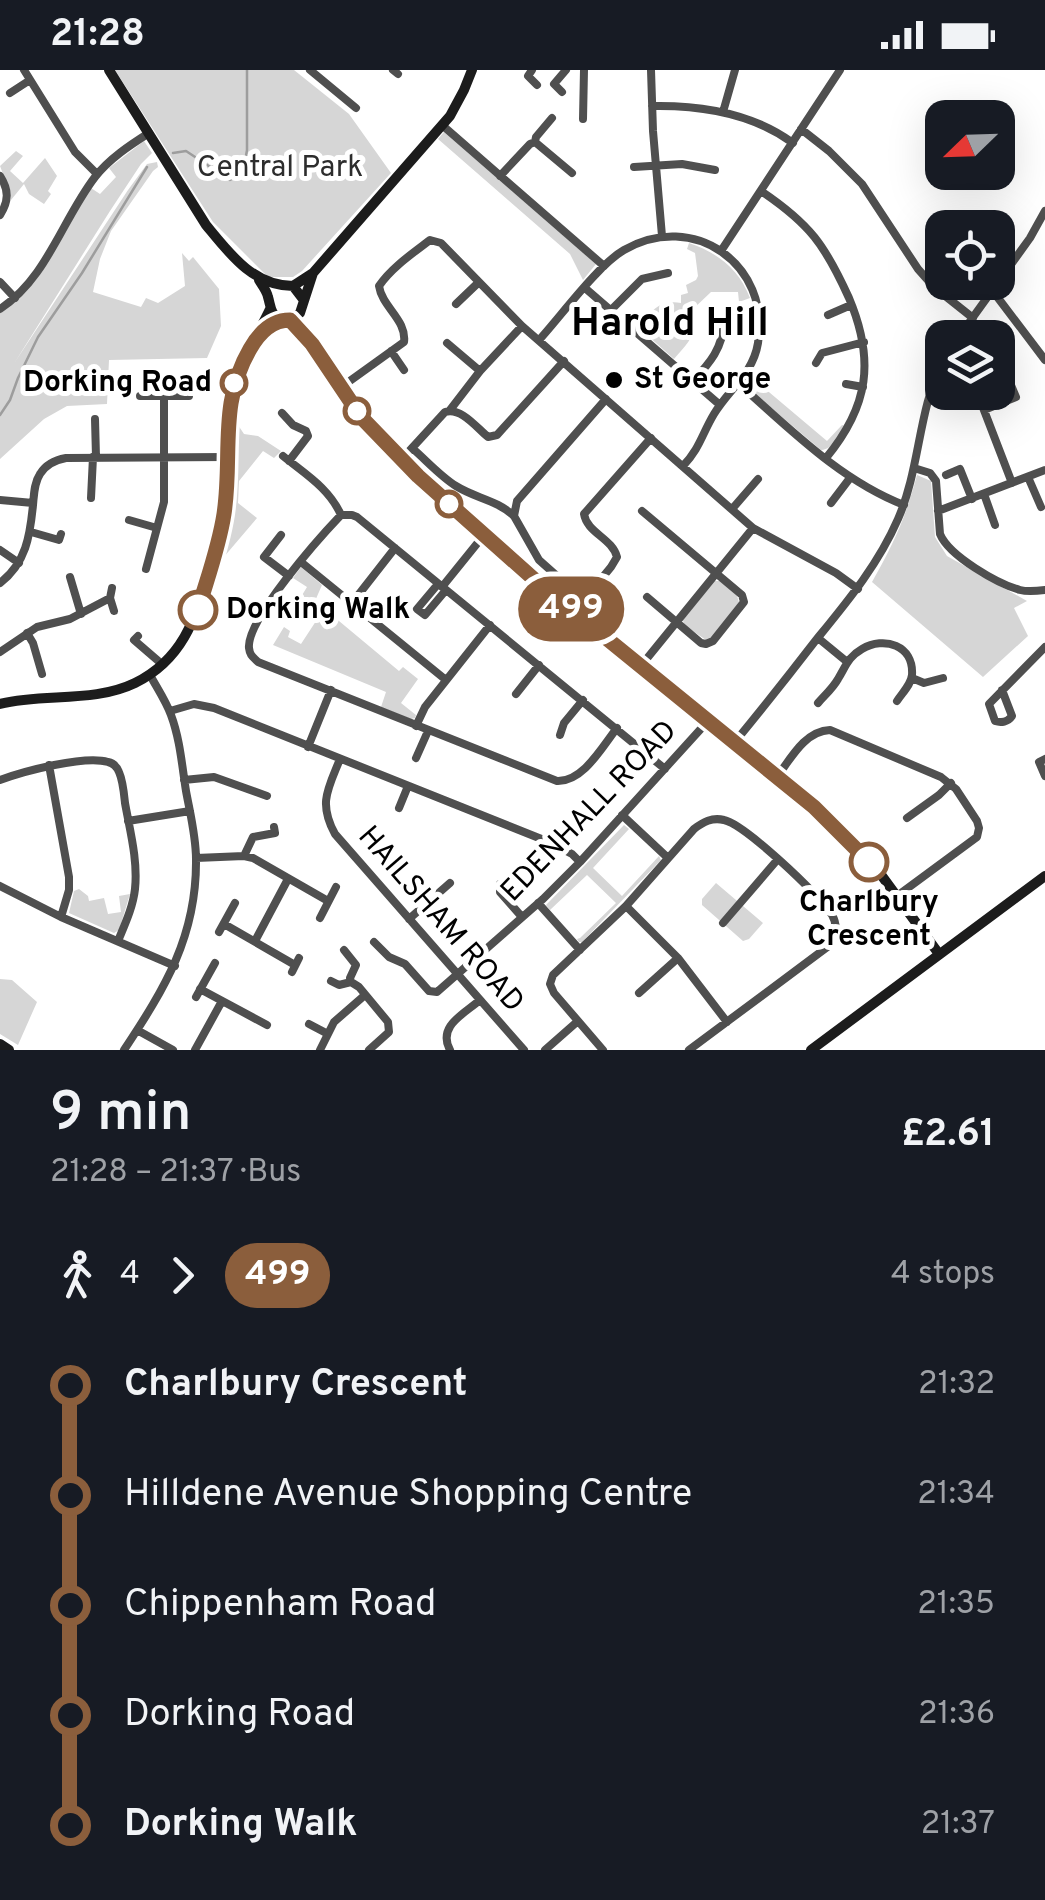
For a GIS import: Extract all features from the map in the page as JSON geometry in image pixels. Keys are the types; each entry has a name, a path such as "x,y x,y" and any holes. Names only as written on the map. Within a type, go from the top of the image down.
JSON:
{"street":[{"path":"24,70 75,152 97,174"},
{"path":"109,70 206,225 258,279 270,304 290,318 312,344 361,417 401,460 574,612 836,827 898,896 938,954"},
{"path":"310,70 356,108"},
{"path":"323,80 333,70"},
{"path":"0,704 118,690 150,674 175,652 196,619 221,532 232,389 270,304 286,287 312,272 442,125 456,106 472,70"},
{"path":"532,70 528,76 538,85"},
{"path":"562,92 554,84 566,70"},
{"path":"583,119 584,70"},
{"path":"651,70 662,236"},
{"path":"723,112 735,70"},
{"path":"721,251 840,70"},
{"path":"10,93 30,80"},
{"path":"652,106 723,112 762,125 793,143"},
{"path":"500,176 535,142 552,118"},
{"path":"442,125 604,266"},
{"path":"801,129 862,184 918,269 934,286 973,318 985,300"},
{"path":"0,309 44,264 97,174 149,133"},
{"path":"535,142 572,173"},
{"path":"634,166 682,164 715,170"},
{"path":"0,176 7,197 0,215"},
{"path":"761,191 789,210 817,238 852,305 864,342 863,388 850,425 826,458"},
{"path":"1015,259 1045,211"},
{"path":"539,340 604,266 638,243 662,236 692,238 721,251 749,280 758,309 757,349 739,384 709,422 700,446 683,466"},
{"path":"340,388 404,342 404,330 382,300 382,280 430,240 441,243 522,326 753,528 836,573 858,590"},
{"path":"259,334 290,318 303,299 312,272"},
{"path":"611,310 642,280 668,273"},
{"path":"258,279 286,287 303,299"},
{"path":"0,282 14,298"},
{"path":"456,304 479,282"},
{"path":"585,288 720,405"},
{"path":"1000,300 1045,360"},
{"path":"828,315 852,305"},
{"path":"692,382 717,352 724,321"},
{"path":"401,460 522,326"},
{"path":"817,356 864,342"},
{"path":"448,343 480,371"},
{"path":"391,351 404,370"},
{"path":"450,410 458,411 493,437 564,362"},
{"path":"739,384 850,478 904,505"},
{"path":"846,384 863,388"},
{"path":"140,396 189,396"},
{"path":"146,569 164,502 164,396"},
{"path":"514,516 517,501 606,399"},
{"path":"734,743 858,590 880,556 904,505 925,410"},
{"path":"984,410 1012,483"},
{"path":"282,413 308,436 286,459 324,490 340,516"},
{"path":"90,498 95,419"},
{"path":"574,612 617,557 614,548 586,522 584,514 650,438"},
{"path":"412,448 457,486 502,506 514,516 540,560 584,600"},
{"path":"0,583 19,563 30,532 37,478 48,465 66,458 227,457"},
{"path":"914,468 934,478 943,541 958,556 1019,590 1045,590"},
{"path":"946,475 960,469 972,499"},
{"path":"938,511 1045,470"},
{"path":"1028,476 1040,507"},
{"path":"831,503 850,478"},
{"path":"732,509 758,480"},
{"path":"984,494 995,525"},
{"path":"0,500 33,503"},
{"path":"502,506 517,501"},
{"path":"642,511 742,596 744,602 713,641 706,644 647,598"},
{"path":"340,516 357,517 665,769"},
{"path":"340,516 264,612 250,640 250,652 258,662 552,780 564,782 580,774 617,728"},
{"path":"129,520 157,528"},
{"path":"640,667 753,528"},
{"path":"30,532 59,540 60,534"},
{"path":"280,534 264,557 289,576"},
{"path":"442,587 484,536"},
{"path":"352,603 396,548"},
{"path":"0,550 19,563"},
{"path":"301,562 446,680"},
{"path":"70,577 81,614"},
{"path":"0,652 44,624 81,614 111,593 114,611"},
{"path":"416,726 424,707 490,625"},
{"path":"27,634 42,674"},
{"path":"138,636 134,640 163,664"},
{"path":"818,638 846,661"},
{"path":"818,703 835,684 846,661 873,644 889,642 906,654 911,666 912,678 897,702"},
{"path":"1002,690 1045,647"},
{"path":"516,694 539,665"},
{"path":"124,1050 176,966 190,920 196,858 170,711 150,674"},
{"path":"912,678 924,683 942,678"},
{"path":"308,747 331,690"},
{"path":"560,735 564,723 583,700"},
{"path":"170,711 204,704 549,842 580,862"},
{"name":"EDENHALL ROAD","path":"458,974 580,862 708,721"},
{"path":"777,777 809,736 830,730 951,783 976,821 977,837 898,896"},
{"path":"416,758 428,731"},
{"path":"1045,759 1040,762 1045,776"},
{"name":"HAILSHAM ROAD","path":"340,760 325,801 331,827 524,1050"},
{"path":"0,780 50,765 94,761 112,764 119,771 135,862 134,894 118,941"},
{"path":"50,765 69,877 61,917"},
{"path":"184,780 214,777 267,796"},
{"path":"907,818 951,783"},
{"path":"399,808 408,786"},
{"path":"128,821 190,811"},
{"path":"622,815 668,858"},
{"path":"603,1050 554,993 552,975 626,906 702,823 719,819 738,826 778,859 832,914 834,939 689,1050"},
{"path":"244,856 253,837 274,833 274,827"},
{"path":"196,858 253,858 328,901"},
{"path":"722,923 778,859"},
{"path":"255,941 288,879"},
{"path":"811,1050 1043,881"},
{"path":"409,919 450,883"},
{"path":"500,884 500,892 522,917"},
{"path":"0,886 176,966"},
{"path":"320,918 336,888"},
{"path":"236,903 222,928 255,941 296,965"},
{"path":"538,904 580,950"},
{"path":"626,906 678,958 728,1022"},
{"path":"374,942 388,956 406,964 431,992 437,992 458,974"},
{"path":"344,950 356,966 352,982 388,1022 388,1032 370,1050"},
{"path":"639,993 678,958"},
{"path":"215,963 198,993 266,1025"},
{"path":"331,981 339,985 352,982"},
{"path":"320,1050 334,1022 365,994"},
{"path":"450,1050 446,1043 448,1028 480,1000"},
{"path":"195,1050 222,1001"},
{"path":"544,1050 578,1022"},
{"path":"308,1024 328,1034"},
{"path":"137,1030 173,1050"},
{"path":"0,1044 9,1050"}],"green space":[{"name":"Central Park","path":"115,70 294,70 349,114 391,173 302,271 293,277 268,277 213,222"},
{"path":"444,132 596,264 583,280 570,254 438,139"},
{"path":"144,141 152,153 110,211 15,362 128,190 147,164 157,162 158,167 111,231 93,292 141,307 146,298 158,303 185,286 182,253 189,261 193,257 219,289 221,326 207,358 109,360 107,404 67,406 44,419 0,459 0,313 41,272 91,188 100,194 116,177 109,168"},
{"path":"16,151 23,156 10,171 23,183 45,158 57,176 44,204 29,194 24,184 11,200 0,166"},
{"path":"689,243 726,263 750,298 739,302 738,292 711,292 691,311 693,332 674,359 638,327 661,305 681,303 681,295 688,293 686,285 696,280 695,253 687,249"},
{"path":"756,370 767,381 763,387 827,441 845,426 833,444 821,450 749,389 748,383"},
{"path":"236,422 244,434 258,436 281,451 274,458 263,451 239,481 238,503 257,518 223,558 234,499"},
{"path":"917,475 931,481 935,537 947,556 1027,601 1014,608 1028,636 983,677 872,582 898,530"},
{"path":"301,567 322,585 315,601 399,671 403,667 418,679 401,703 415,718 381,707 386,692 273,645 284,627 290,631 288,637 301,644 318,618 305,609 301,615 293,610 307,587 293,578"},
{"path":"714,581 720,581 739,602 711,639 706,640 684,625 683,620"},
{"path":"624,825 629,829 593,868 622,896 659,856 661,860 579,942 577,939 616,903 587,875 550,910 546,905"},
{"path":"716,883 763,923 749,939 743,941 702,905 702,899"},
{"path":"79,889 89,901 104,898 108,914 121,912 119,896 130,894 119,930 114,933 69,913 74,891"},
{"path":"0,979 12,980 37,1002 18,1045 0,1034"}],"waterway":[{"path":"173,153 186,151 230,180 243,173 247,150 247,70"},
{"path":"0,415 38,337 147,167"}],"bus line":[{"name":"499","path":"198,610 225,509 232,389 259,334 279,320 290,320 312,344 361,417 418,476 536,581 814,807 869,862"}],"place":[{"name":"St George","path":"614,380"},
{"name":"Dorking Road","path":"234,383"},
{"name":"Dorking Walk","path":"198,610"},
{"name":"Charlbury Crescent","path":"869,862"}],"district":[{"name":"Harold Hill","path":"670,325"}]}
